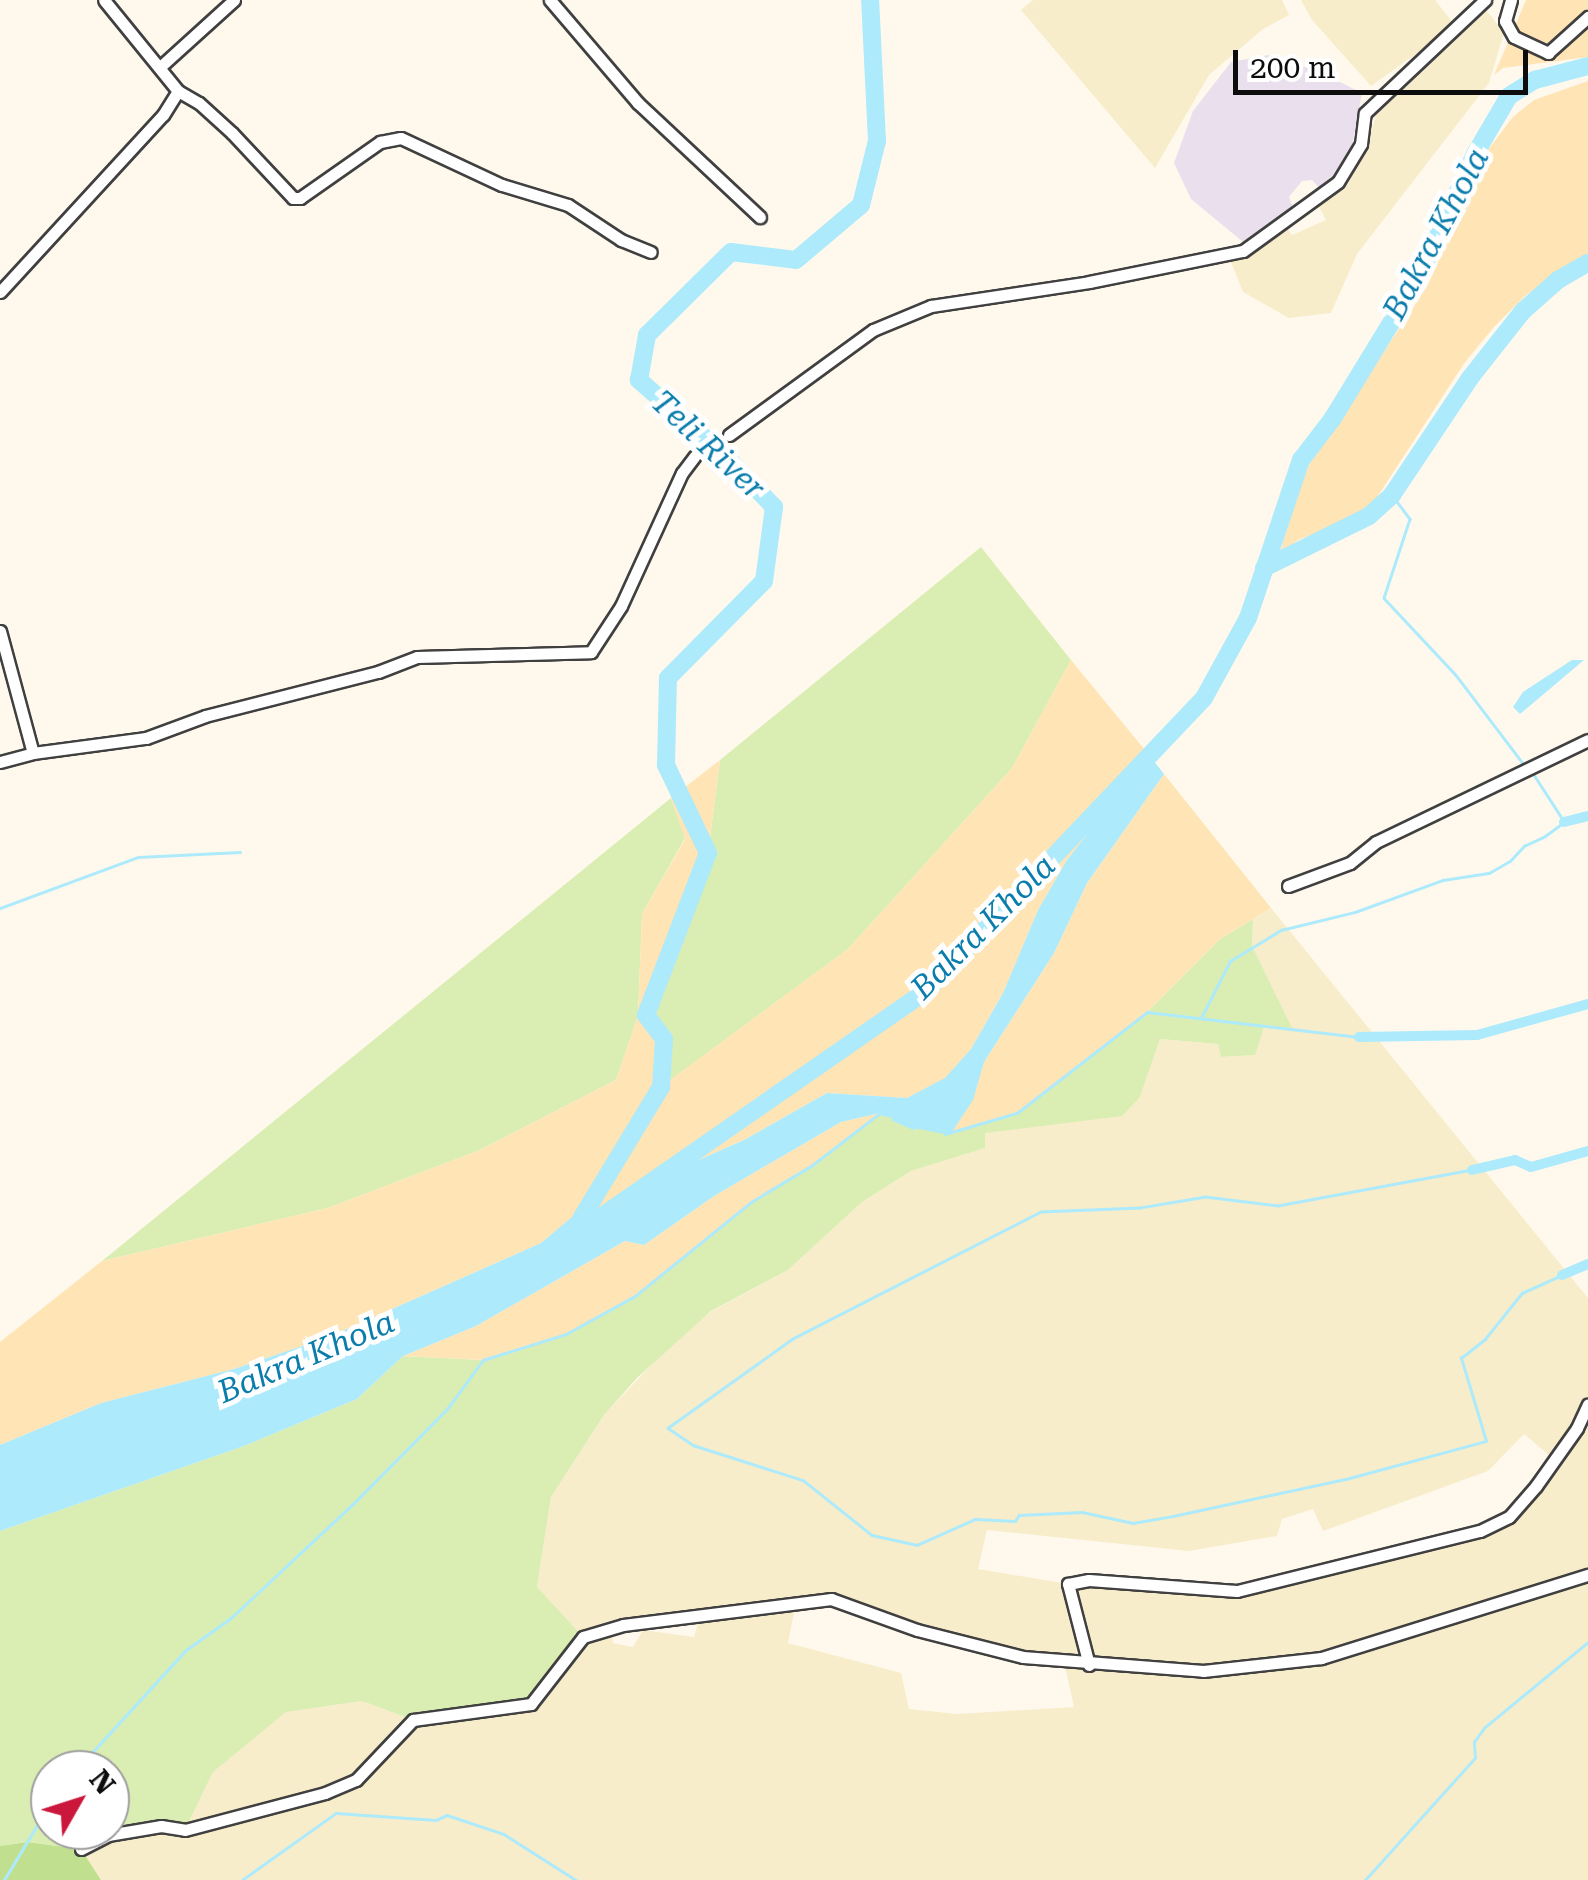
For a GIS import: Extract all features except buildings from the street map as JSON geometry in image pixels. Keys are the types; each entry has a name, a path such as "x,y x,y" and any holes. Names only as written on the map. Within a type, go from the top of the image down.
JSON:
{"street":[{"path":"104,0 178,91 199,103 232,133 293,198 300,198 380,142 401,138 502,184 568,204 621,240 652,252"},
{"path":"160,67 234,0"},
{"path":"550,0 638,103 760,217"},
{"path":"729,435 873,330 931,306 1089,282 1244,251 1338,182 1361,144 1365,113 1485,0"},
{"path":"1511,0 1504,20 1514,37 1548,53 1588,17"},
{"path":"0,292 163,115 178,91"},
{"path":"0,762 33,753 107,747 159,735 205,716 291,690 361,677 416,657 591,652 622,606 682,473 695,456"},
{"path":"0,630 33,753"},
{"path":"1288,886 1350,864 1376,842 1588,740"},
{"path":"1088,1665 1068,1584 1088,1580 1237,1590 1480,1531 1509,1517 1536,1486 1577,1428 1588,1404"},
{"path":"130,1831 160,1826 185,1830 325,1793 356,1780 413,1720 531,1704 583,1638 622,1626 831,1599 958,1643 1088,1665 1203,1671 1321,1658 1588,1575"}],"shaded area":[{"path":"1033,0 1282,0 1289,15 1263,29 1209,75 1155,168 1021,10"},
{"path":"1301,0 1435,0 1453,23 1371,86 1312,20"},
{"path":"1487,11 1504,33 1489,83 1357,254 1331,313 1289,318 1243,292 1229,257 1255,252 1285,225 1292,235 1326,220 1318,205 1348,184 1368,144 1376,115"},
{"path":"1268,55 1318,71 1362,93 1351,151 1324,193 1312,180 1302,181 1289,197 1294,210 1243,242 1191,199 1174,163 1193,111 1231,62"},
{"path":"1271,908 1588,1298 1588,1880 101,1880 82,1850 130,1850 130,1834 185,1830 213,1772 285,1712 362,1701 413,1720 537,1587 551,1497 604,1415 676,1339 712,1311 788,1270 862,1202 911,1171 985,1148 984,1133 1036,1125 1140,1097 1160,1039 1218,1044 1222,1057 1254,1055 1264,1027 1292,1030 1252,946 1253,919","holes":["1524,1434 1556,1461 1509,1517 1287,1580 1209,1591 1068,1584 978,1569 987,1530 1189,1551 1277,1536 1282,1519 1313,1509 1323,1531 1488,1471","831,1599 1023,1657 1064,1662 1074,1707 957,1714 909,1709 901,1673 788,1643 796,1603","701,1613 694,1637 643,1630 633,1647 613,1643 611,1629"]}],"green space":[{"path":"981,547 1071,660 1012,768 848,949 661,1087 646,1015 708,853 720,760"},
{"path":"671,798 685,838 642,914 638,1016 616,1080 480,1150 328,1208 102,1261"},
{"path":"1253,919 1252,946 1293,1030 1264,1027 1255,1055 1221,1057 1218,1044 1160,1039 1140,1097 1122,1116 985,1133 985,1148 911,1171 862,1202 788,1270 711,1311 637,1378 604,1415 551,1497 537,1587 583,1637 531,1704 413,1720 362,1701 286,1712 213,1772 185,1830 130,1834 130,1750 30,1750 30,1842 0,1846 0,1531 244,1446 357,1399 403,1356 483,1360 566,1334 635,1296 751,1202 811,1166 880,1113 913,1128 1017,1113 1147,1012 1220,939"},
{"path":"27,1842 30,1850 82,1850 101,1880 0,1880 0,1846"}],"sand":[{"path":"1526,0 1588,0 1588,57 1503,68 1494,75"},
{"path":"1588,81 1588,255 1526,295 1494,327 1465,362 1372,505 1357,517 1298,540 1280,554 1294,498 1310,463 1428,285 1487,151 1513,117 1534,100"},
{"path":"1071,660 1149,755 1067,860 1038,910 1003,993 971,1049 946,1078 907,1098 827,1093 744,1140 660,1177 589,1225 591,1202 541,1243 329,1337 234,1369 101,1403 0,1445 0,1342 102,1261 328,1208 480,1150 616,1080 638,1016 642,914 685,839 671,798 720,760 708,853 646,1015 664,1039 662,1086 848,949 1012,768"},
{"path":"1164,774 1271,908 1220,939 1147,1012 1017,1113 950,1135 972,1100 984,1062 1054,953 1087,883"},
{"path":"880,1113 811,1166 751,1202 635,1296 566,1334 483,1360 403,1356 476,1326 625,1241 644,1245 714,1196 841,1122"}],"water":[{"path":"1572,660 1584,660 1520,714 1513,707 1523,692"},
{"path":"1149,755 1164,774 1087,883 1054,953 984,1062 973,1100 950,1135 913,1128 880,1113 841,1122 714,1196 644,1245 625,1241 476,1326 403,1356 357,1399 244,1446 0,1531 0,1445 101,1403 234,1369 329,1337 541,1243 591,1201 590,1224 660,1177 744,1140 827,1093 907,1098 945,1078 971,1049 1003,993 1038,910 1067,860"}],"waterway":[{"name":"Teli River","path":"581,1219 661,1087 664,1039 646,1015 708,853 666,765 668,678 764,581 774,507 722,453 639,380 647,335 731,252 796,260 861,205 877,141 870,0"},
{"name":"Bakra Khola","path":"575,1235 925,992 1204,698 1248,618 1301,460 1333,418 1418,279 1475,154 1509,96 1535,80 1588,66"},
{"path":"1264,568 1369,516 1392,495 1470,378 1523,311 1558,280 1588,263"},
{"path":"1392,495 1410,519 1384,598 1456,675 1525,766"},
{"path":"1202,1016 1230,961 1281,930 1355,912 1443,880 1489,873 1564,822 1531,771"},
{"path":"1564,822 1588,816"},
{"path":"0,908 138,857 240,852"},
{"path":"1359,1037 1477,1035 1588,1004"},
{"path":"945,1134 1017,1113 1147,1012 1359,1037"},
{"path":"94,1750 186,1650 231,1618 354,1503 447,1409 483,1360 566,1334 635,1296 751,1202 811,1166 880,1113 886,1115"},
{"path":"893,1119 913,1128"},
{"path":"1472,1170 1515,1160 1531,1167 1588,1151"},
{"path":"1472,1170 1278,1206 1206,1197 1140,1208 1041,1212 793,1339 668,1428 693,1445 803,1480 872,1535 917,1545 975,1519 1015,1521 1019,1515 1082,1512 1133,1523 1346,1479 1486,1441 1461,1358 1485,1339 1522,1293 1562,1275"},
{"path":"1562,1275 1588,1264"},
{"path":"1365,1880 1475,1758 1474,1742 1484,1728 1588,1642"},
{"path":"242,1880 336,1813 436,1820 447,1815 504,1834 576,1880"},
{"path":"4,1880 30,1837"}]}
